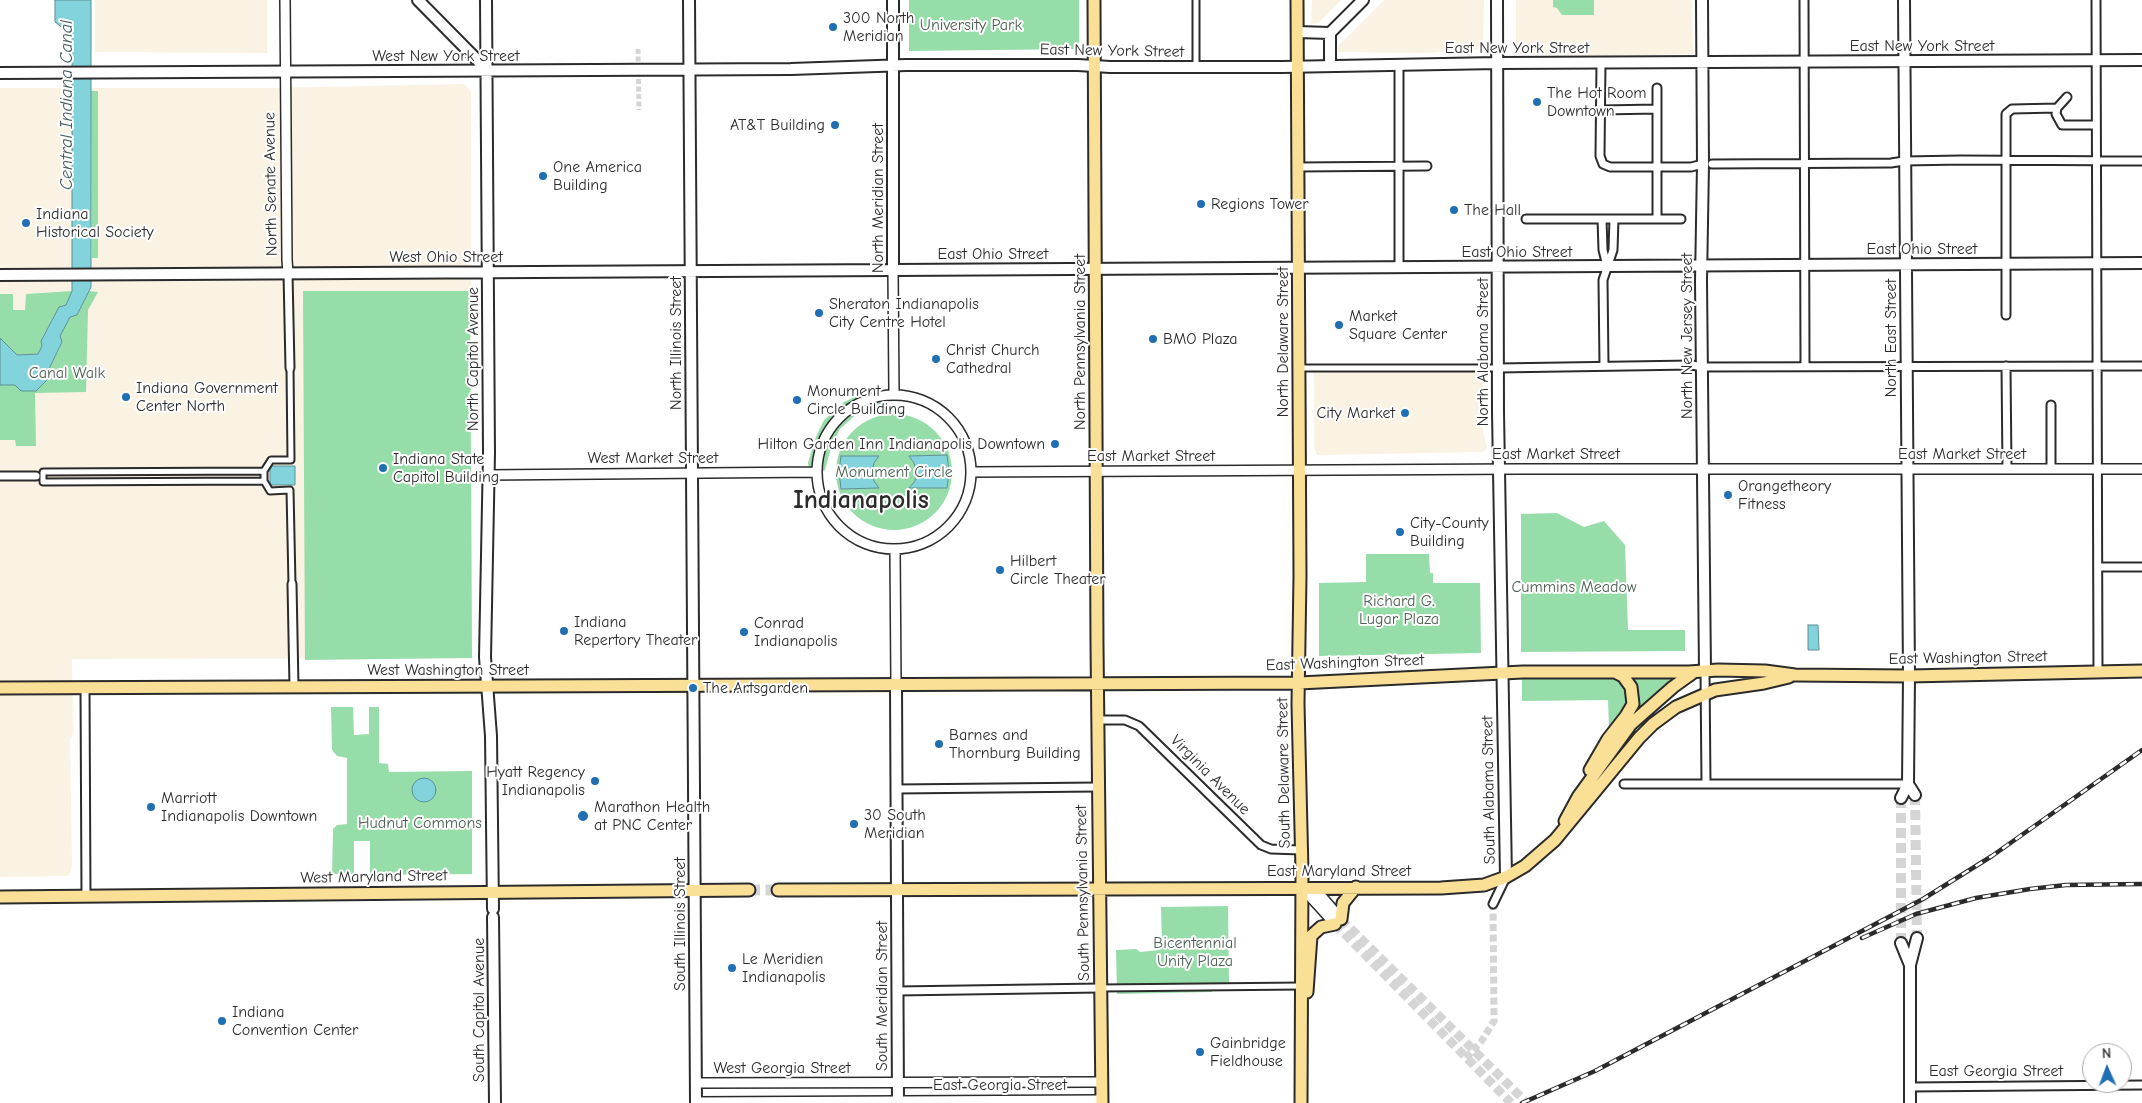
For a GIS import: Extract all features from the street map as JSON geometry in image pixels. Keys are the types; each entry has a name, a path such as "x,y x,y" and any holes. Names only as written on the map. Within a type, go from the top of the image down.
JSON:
{"main road":[{"path":"418,0 487,70"},
{"name":"North Capitol Avenue","path":"486,0 488,548 485,600 487,687"},
{"name":"North Illinois Street","path":"689,0 693,686"},
{"name":"North Meridian Street","path":"893,0 893,270"},
{"name":"North Pennsylvania Street","path":"1094,0 1097,683"},
{"name":"North Delaware Street","path":"1297,0 1300,470 1299,683"},
{"path":"1330,65 1330,33 1363,0"},
{"name":"North Alabama Street","path":"1497,0 1501,673"},
{"name":"North New Jersey Street","path":"1702,0 1702,63 1708,164 1701,266 1705,671"},
{"name":"North East Street","path":"1904,0 1909,676 1908,784"},
{"path":"1297,32 1330,33"},
{"name":"East New York Street","path":"892,67 2142,60"},
{"name":"West New York Street","path":"0,73 892,67"},
{"name":"East Ohio Street","path":"893,270 2142,263"},
{"name":"West Ohio Street","path":"0,275 893,270"},
{"name":"East Washington Street","path":"896,685 1299,683 1501,673 1718,670 1765,671 1795,675 1909,676 2142,671"},
{"path":"1556,840 1578,797 1631,724 1680,680 1692,672 1705,671"},
{"path":"1578,797 1582,784 1595,761 1633,704 1631,687 1623,676 1617,672"},
{"name":"South Alabama Street","path":"1501,673 1506,877"},
{"name":"East Washington Street","path":"1706,693 1724,688 1764,683 1795,675"},
{"name":"South Pennsylvania Street","path":"1097,683 1102,1102"},
{"name":"South Delaware Street","path":"1299,683 1302,887 1301,1103"},
{"path":"778,890 896,890 896,685"},
{"name":"West Washington Street","path":"0,688 896,685"},
{"name":"South Illinois Street","path":"693,686 696,1102"},
{"name":"South Capitol Avenue","path":"487,687 491,736 495,1103"},
{"name":"East Maryland Street","path":"896,890 1457,887 1484,885 1506,877 1525,866 1556,840 1646,730 1676,707 1706,693"},
{"path":"1908,784 1915,795"},
{"path":"1901,798 1908,784"},
{"path":"1301,1023 1310,976 1311,936 1321,927 1338,922 1342,905 1356,887"},
{"name":"West Maryland Street","path":"0,897 749,890"},
{"name":"South Meridian Street","path":"896,890 898,1102"},
{"path":"1910,1103 1910,965 1917,938"},
{"path":"1901,943 1910,965"}],"street":[{"name":"North Senate Avenue","path":"285,0 287,260 290,368"},
{"path":"1196,0 1196,66"},
{"path":"1804,0 1805,366"},
{"path":"2096,0 2098,673"},
{"path":"1601,63 1600,156 1603,164 1610,167 1691,167 1708,164 1891,163 1904,161 2142,161"},
{"path":"1399,64 1399,267"},
{"path":"1658,88 1658,219"},
{"path":"2006,315 2006,114 2012,109 2056,108 2067,98"},
{"path":"2056,108 2056,114 2062,125 2096,125"},
{"path":"1601,110 1657,109"},
{"path":"1298,167 1427,166"},
{"path":"1526,219 1681,218"},
{"path":"1602,219 1602,250 1607,266"},
{"path":"1604,365 1603,280 1613,250 1614,219"},
{"name":"North Meridian Street","path":"893,270 894,395"},
{"path":"1299,368 1498,368 1604,365 1692,365 1702,367 1906,365 2142,366"},
{"path":"2006,366 2007,469"},
{"path":"290,368 291,460 271,460 264,471 264,481 270,490 290,490 294,687"},
{"path":"894,395 924,401 949,418 965,443 971,472 965,501 958,515 948,526 936,536 922,543 895,549 865,543 851,536 840,526 823,502 817,472 822,445 835,423 856,406 880,397 894,395"},
{"path":"2051,405 2051,469"},
{"name":"East Market Street","path":"971,472 1703,468 2142,469"},
{"path":"0,476 40,476 43,472 264,471"},
{"name":"West Market Street","path":"488,474 817,472"},
{"path":"40,476 43,482 264,481"},
{"path":"895,549 896,685"},
{"path":"2098,567 2142,567"},
{"path":"1705,671 1706,784"},
{"path":"85,688 86,896"},
{"name":"Virginia Avenue","path":"1098,720 1125,720 1139,726 1261,845 1271,849 1301,850"},
{"path":"1624,784 1908,784"},
{"path":"896,789 1098,787"},
{"name":"South Alabama Street","path":"1493,904 1506,877"},
{"path":"1302,887 1322,897 1338,922"},
{"path":"897,991 1302,986"},
{"name":"East Georgia Street","path":"898,1083 1102,1082"},
{"name":"West Georgia Street","path":"696,1083 898,1083"},
{"name":"East Georgia Street","path":"1910,1087 2142,1085"},
{"name":"West Georgia Street","path":"696,1102 898,1102"},
{"name":"East Georgia Street","path":"898,1102 1102,1102"}],"shaded area":[{"path":"95,0 267,0 267,53 95,52"},
{"path":"1312,0 1341,0 1318,23 1311,24"},
{"path":"1384,0 1484,0 1483,49 1425,53 1338,52 1338,46"},
{"path":"1516,0 1692,0 1693,54 1611,56 1516,54"},
{"path":"464,84 471,91 472,658 72,659 73,735 70,738 72,865 70,872 68,876 0,877 0,88 268,88"},
{"path":"1314,372 1484,372 1480,416 1487,448 1483,452 1317,455 1314,447"}],"green space":[{"name":"University Park","path":"909,0 1079,0 1079,49 909,51"},
{"path":"1553,0 1594,0 1594,15 1562,15 1557,8 1553,7"},
{"path":"91,91 98,91 98,258 92,258"},
{"name":"Canal Walk","path":"72,291 66,305 59,307 41,340 42,346 38,354 17,355 0,338 0,294 13,294 13,310 25,310 26,294"},
{"path":"89,291 98,292 88,310 86,392 35,393 36,446 16,446 15,440 0,440 0,385 15,385 21,391 36,391 48,379 48,371 62,343 60,336 70,317 77,315"},
{"path":"303,291 470,291 472,658 305,660"},
{"path":"873,388 880,395 882,401 880,406 861,410 840,429 832,444 825,470 820,473 809,468 808,463 815,439 824,420 844,402"},
{"name":"Monument Circle","path":"894,414 916,419 935,431 947,450 952,472 947,494 935,513 916,525 894,530 872,525 853,513 841,494 836,472 841,450 853,431 872,419"},
{"name":"Cummins Meadow","path":"1557,513 1584,527 1604,521 1625,545 1628,630 1685,630 1685,651 1521,652 1521,514"},
{"name":"Richard G. Lugar Plaza","path":"1366,554 1429,554 1430,573 1433,573 1433,583 1480,583 1481,653 1319,656 1319,583 1366,582"},
{"path":"1675,677 1639,708 1624,705 1620,714 1609,727 1608,700 1522,701 1522,679"},
{"name":"Hudnut Commons","path":"331,707 353,707 354,735 369,734 369,707 379,707 379,763 388,764 389,772 472,771 472,874 370,875 370,841 354,841 354,874 332,874 333,829 337,825 347,824 347,758 337,756 332,750"},
{"name":"Bicentennial Unity Plaza","path":"1228,906 1229,983 1212,983 1212,992 1117,994 1116,950 1136,949 1140,952 1160,950 1162,945 1161,907"}],"water":[{"name":"Central Indiana Canal","path":"55,0 91,0 91,287 77,315 70,317 60,336 62,342 48,371 48,379 36,391 21,391 15,385 0,385 0,338 17,355 38,354 42,346 41,341 59,307 66,305 72,291 72,35 55,22"},
{"path":"947,455 949,472 947,488 909,488 915,481 916,472 914,463 909,456"},
{"path":"841,456 879,456 874,463 872,472 874,481 879,488 841,489 839,471"},
{"path":"270,466 295,466 295,485 270,485"},
{"path":"1808,625 1818,625 1819,650 1808,650"},
{"path":"424,778 429,779 435,785 435,795 429,801 424,802 419,801 413,795 412,790 413,785 419,779"}],"tunnel":[{"path":"638,49 639,110"},
{"path":"1915,795 1917,938"},
{"path":"1901,798 1901,943"},
{"path":"749,890 778,890"},
{"path":"1466,1058 1481,1042 1494,1021 1493,904"},
{"path":"1341,919 1527,1103"},
{"path":"1335,924 1511,1103"}],"railway":[{"path":"1522,1103 1595,1071 1923,899 1992,856 2142,750"},
{"path":"1862,938 1916,914 1976,898 2066,885 2142,884"}],"place":[{"name":"300 North Meridian","path":"833,27"},
{"name":"The Hot Room Downtown","path":"1537,102"},
{"name":"AT&T Building","path":"835,125"},
{"name":"One America Building","path":"543,176"},
{"name":"Regions Tower","path":"1201,204"},
{"name":"The Hall","path":"1454,210"},
{"name":"Indiana Historical Society","path":"26,223"},
{"name":"Sheraton Indianapolis City Centre Hotel","path":"819,313"},
{"name":"Market Square Center","path":"1339,325"},
{"name":"BMO Plaza","path":"1153,339"},
{"name":"Christ Church Cathedral","path":"936,359"},
{"name":"Indiana Government Center North","path":"126,397"},
{"name":"Monument Circle Building","path":"797,400"},
{"name":"City Market","path":"1405,413"},
{"name":"Hilton Garden Inn Indianapolis Downtown","path":"1055,444"},
{"name":"Indiana State Capitol Building","path":"383,468"},
{"name":"Orangetheory Fitness","path":"1728,495"},
{"name":"City-County Building","path":"1400,532"},
{"name":"Hilbert Circle Theater","path":"1000,570"},
{"name":"Indiana Repertory Theater","path":"564,631"},
{"name":"Conrad Indianapolis","path":"744,632"},
{"name":"The Artsgarden","path":"693,688"},
{"name":"Barnes and Thornburg Building","path":"939,744"},
{"name":"Hyatt Regency Indianapolis","path":"595,781"},
{"name":"Marriott Indianapolis Downtown","path":"151,807"},
{"name":"Marathon Health at PNC Center","path":"583,816"},
{"name":"30 South Meridian","path":"854,824"},
{"name":"Le Meridien Indianapolis","path":"732,968"},
{"name":"Indiana Convention Center","path":"222,1021"},
{"name":"Gainbridge Fieldhouse","path":"1200,1052"}],"district":[{"name":"Indianapolis","path":"861,501"}]}
